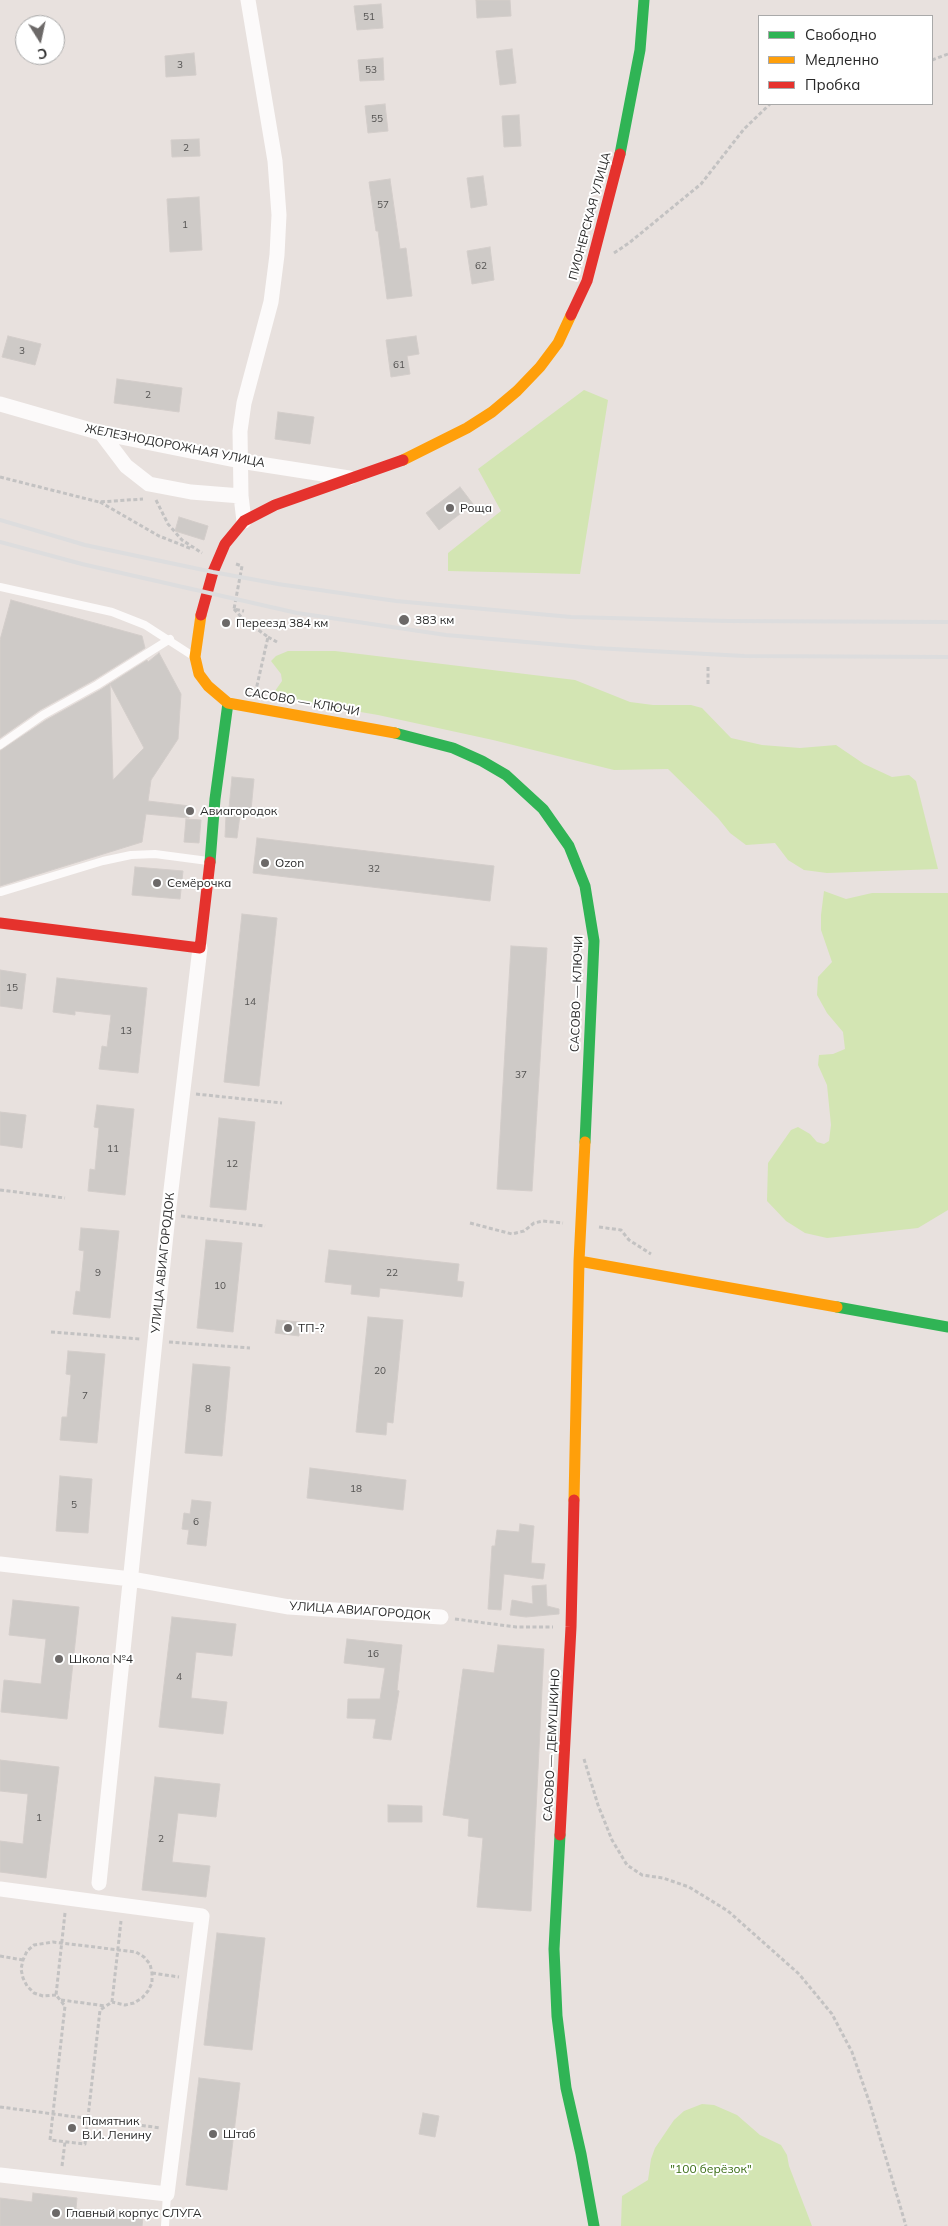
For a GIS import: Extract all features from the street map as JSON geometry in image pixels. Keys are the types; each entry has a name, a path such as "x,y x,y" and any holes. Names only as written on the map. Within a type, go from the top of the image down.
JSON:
{"street":[{"path":"228,703 208,686 199,674 195,657 202,611 213,572 225,544 244,521 241,496 240,431 244,403 271,302 277,255 279,215 275,161 248,0"},
{"name":"ПИОНЕРСКАЯ УЛИЦА","path":"244,521 275,505 353,479 439,443 492,412 517,391 540,367 558,343 577,306 592,267 624,140 640,50 644,0"},
{"name":"ЖЕЛЕЗНОДОРОЖНАЯ УЛИЦА","path":"0,404 101,433 240,460 353,479"},
{"path":"101,433 126,466 149,484 191,492 241,496"},
{"name":"САСОВО — КЛЮЧИ","path":"228,703 394,733 453,748 482,761 506,775 526,792 543,809 568,846 585,886 594,941 579,1261"},
{"name":"УЛИЦА АВИАГОРОДОК","path":"131,1579 168,1215 210,862 215,799 228,703"},
{"path":"0,923 200,948"},
{"path":"579,1261 948,1327"},
{"name":"САСОВО — ДЕМУШКИНО","path":"579,1261 571,1627 554,1949 556,1997 566,2088 581,2154 594,2226"},
{"name":"УЛИЦА АВИАГОРОДОК","path":"0,1564 131,1579 289,1607 441,1617"},
{"path":"99,1883 131,1579"},
{"path":"0,1889 202,1916 167,2194 0,2175"}],"lane":[{"path":"0,587 112,612 145,625 170,639 195,657"},
{"path":"0,745 43,715 97,686 170,639"},
{"path":"1,892 103,861 131,855 155,854 210,862"},
{"path":"165,2226 167,2194"}],"path":[{"path":"933,60 948,54"},
{"path":"592,267 629,243 701,184 744,129 769,105"},
{"path":"0,476 99,502 159,536 195,550"},
{"path":"155,498 164,497"},
{"path":"99,502 146,499"},
{"path":"234,609 242,618 277,642"},
{"path":"252,707 268,637"},
{"path":"708,667 708,684"},
{"path":"183,1093 282,1103"},
{"path":"0,1190 65,1198"},
{"path":"168,1215 265,1226"},
{"path":"51,1332 250,1348"},
{"path":"441,1617 516,1627 571,1627"},
{"path":"583,1757 598,1805 612,1840 627,1865 642,1875 663,1878 689,1887 728,1910 799,1974 832,2014 852,2052 870,2104 906,2226"},
{"path":"56,1995 43,1996 34,1993 27,1986 21,1969 27,1951 34,1945 43,1942 62,1943 119,1948 136,1952 144,1957 152,1974 152,1983 142,1998 125,2005 112,2002 100,2010 85,2144 50,2140 66,2006 56,1995 62,1943 67,1898"},
{"path":"112,2002 123,1905"},
{"path":"0,1956 23,1960"},
{"path":"152,1974 194,1979"},
{"path":"60,2000 106,2006"},
{"path":"0,2107 175,2130"},
{"path":"60,2182 65,2142"}],"green space":[{"path":"584,390 608,400 580,574 448,571 448,553 501,511 478,469"},
{"path":"288,651 335,651 575,680 630,702 653,705 691,705 702,708 731,738 762,745 800,748 836,745 864,764 892,777 909,775 916,781 938,869 827,873 804,870 788,860 775,843 746,845 730,833 718,818 668,769 614,770 493,740 378,715 285,699 275,695 275,691 282,681 281,674 271,661 276,656"},
{"path":"824,891 846,899 872,893 948,893 948,1210 918,1228 827,1238 805,1233 786,1221 767,1201 768,1163 791,1130 798,1127 810,1134 817,1142 824,1144 829,1141 831,1125 827,1085 818,1065 819,1055 833,1054 845,1049 843,1032 827,1013 817,995 818,977 832,962 821,930"},
{"name":"\"100 берёзок\"","path":"702,2104 714,2105 737,2115 760,2135 781,2145 787,2155 789,2166 812,2226 621,2226 622,2196 648,2180 651,2159 655,2148 674,2120 684,2111"}],"building":[{"path":"476,0 510,0 511,16 477,18"},
{"path":"381,4 383,28 357,30 354,6"},
{"path":"512,49 516,83 500,85 496,51"},
{"path":"194,53 196,75 166,77 165,56"},
{"path":"383,58 384,80 360,81 358,60"},
{"path":"385,104 388,131 368,133 365,106"},
{"path":"519,115 521,146 504,147 502,116"},
{"path":"199,139 200,156 172,157 171,140"},
{"path":"483,176 487,205 471,208 467,178"},
{"path":"390,179 400,249 406,248 412,296 387,299 369,182"},
{"path":"199,197 202,250 170,252 167,199"},
{"path":"490,247 494,280 472,284 467,251"},
{"path":"8,336 41,344 35,365 2,357"},
{"path":"416,336 419,354 407,356 410,374 391,377 386,340"},
{"path":"117,379 182,388 179,412 114,403"},
{"path":"278,412 314,417 310,444 275,439"},
{"name":"Роща","path":"460,487 473,504 439,530 426,513"},
{"path":"179,517 208,526 204,540 175,531"},
{"path":"11,600 142,636 145,648 94,680 40,710 0,738 0,640"},
{"path":"159,653 181,694 178,739 151,780 148,801 190,806 189,818 146,814 142,842 0,886 0,751 46,720 100,690 147,660 148,662","holes":["110,684 144,748 113,780"]},
{"path":"232,777 254,779 251,810 229,808"},
{"path":"226,814 240,815 237,838 225,837"},
{"path":"186,819 201,820 199,843 184,842"},
{"path":"257,838 494,866 490,901 253,873"},
{"name":"Семёрочка","path":"135,867 183,871 180,899 132,895"},
{"path":"242,914 277,918 259,1086 224,1082"},
{"path":"511,946 547,948 532,1191 497,1189"},
{"path":"0,970 26,974 22,1009 0,1006"},
{"path":"57,978 147,988 138,1073 99,1069 102,1046 107,1047 111,1015 75,1011 75,1015 53,1012"},
{"path":"97,1105 134,1109 125,1195 88,1191 90,1169 95,1170 99,1128 94,1127"},
{"path":"0,1112 26,1115 22,1148 0,1145"},
{"path":"219,1118 255,1122 246,1210 210,1207"},
{"path":"81,1228 119,1231 110,1318 73,1314 76,1291 80,1292 84,1251 79,1250"},
{"path":"206,1240 242,1243 233,1332 197,1328"},
{"path":"329,1250 459,1264 457,1281 464,1282 462,1297 380,1288 379,1297 351,1294 352,1285 325,1282"},
{"path":"368,1317 403,1320 393,1423 387,1422 386,1435 356,1432"},
{"name":"ТП-?","path":"277,1320 300,1322 299,1336 275,1333"},
{"path":"68,1351 105,1354 97,1443 60,1440 62,1417 67,1417 71,1375 66,1374"},
{"path":"193,1364 230,1367 222,1456 185,1453"},
{"path":"310,1468 406,1480 403,1510 307,1498"},
{"path":"60,1476 92,1479 88,1533 56,1531"},
{"path":"192,1500 211,1502 206,1546 187,1544 189,1530 182,1529 184,1513 190,1514"},
{"path":"520,1524 534,1526 531,1563 545,1564 543,1579 504,1574 501,1610 488,1609 492,1546 495,1546 497,1530 519,1532"},
{"path":"546,1585 547,1606 559,1609 559,1614 526,1617 510,1615 512,1600 533,1604 532,1586"},
{"name":"Школа №4","path":"13,1600 79,1607 67,1719 1,1712 4,1680 41,1684 46,1639 9,1635"},
{"path":"172,1617 236,1624 232,1656 196,1652 191,1698 227,1702 223,1734 159,1727"},
{"path":"347,1639 402,1645 397,1690 399,1691 391,1740 373,1738 376,1719 347,1718 348,1699 380,1699 385,1668 344,1663"},
{"path":"498,1645 544,1649 531,1911 477,1907 483,1838 468,1836 469,1819 443,1815 463,1669 494,1673"},
{"path":"0,1760 59,1767 46,1878 0,1872 0,1841 23,1844 28,1794 0,1791"},
{"path":"155,1777 220,1784 216,1817 178,1813 172,1862 210,1866 206,1897 142,1890"},
{"path":"388,1805 422,1806 422,1822 388,1822"},
{"path":"217,1933 265,1938 252,2050 204,2045"},
{"name":"Штаб","path":"199,2078 240,2083 227,2190 186,2185"},
{"path":"423,2113 439,2116 435,2137 419,2134"},
{"name":"Главный корпус СЛУГА","path":"33,2193 77,2198 76,2209 143,2217 142,2226 0,2226 0,2198 32,2202"}],"railway":[{"path":"0,520 85,545 213,572 278,584 396,601 571,617 728,621 948,622"},
{"path":"0,542 82,564 297,613 446,635 595,648 744,656 948,657"}],"traffic: fast":[{"path":"620,154 640,50 644,0"},
{"path":"210,862 215,799 228,703"},
{"path":"395,733 453,748 482,761 506,775 543,809 569,846 585,886 594,941 585,1142"},
{"path":"837,1307 948,1327"},
{"path":"560,1835 554,1949 557,2016 566,2088 581,2154 594,2226"}],"traffic: slow":[{"path":"403,460 467,428 492,412 517,391 540,367 558,343 571,315"},
{"path":"201,615 195,657 199,674 208,686 228,703 395,733"},
{"path":"574,1500 579,1261 585,1142"},
{"path":"579,1261 837,1307"}],"traffic: jam":[{"path":"571,315 587,281 620,154"},
{"path":"201,615 213,572 225,544 244,521 275,505 403,460"},
{"path":"0,923 200,948 210,862"},
{"path":"560,1835 571,1627 574,1500"}],"place":[{"name":"Роща","path":"450,508"},
{"name":"383 км","path":"404,620"},
{"name":"Переезд 384 км","path":"226,623"},
{"name":"Авиагородок","path":"190,811"},
{"name":"Ozon","path":"265,863"},
{"name":"Семёрочка","path":"157,883"},
{"name":"ТП-?","path":"288,1328"},
{"name":"Школа №4","path":"59,1659"},
{"name":"Памятник В.И. Ленину","path":"72,2128"},
{"name":"Штаб","path":"213,2134"},
{"name":"Главный корпус СЛУГА","path":"56,2213"}]}
